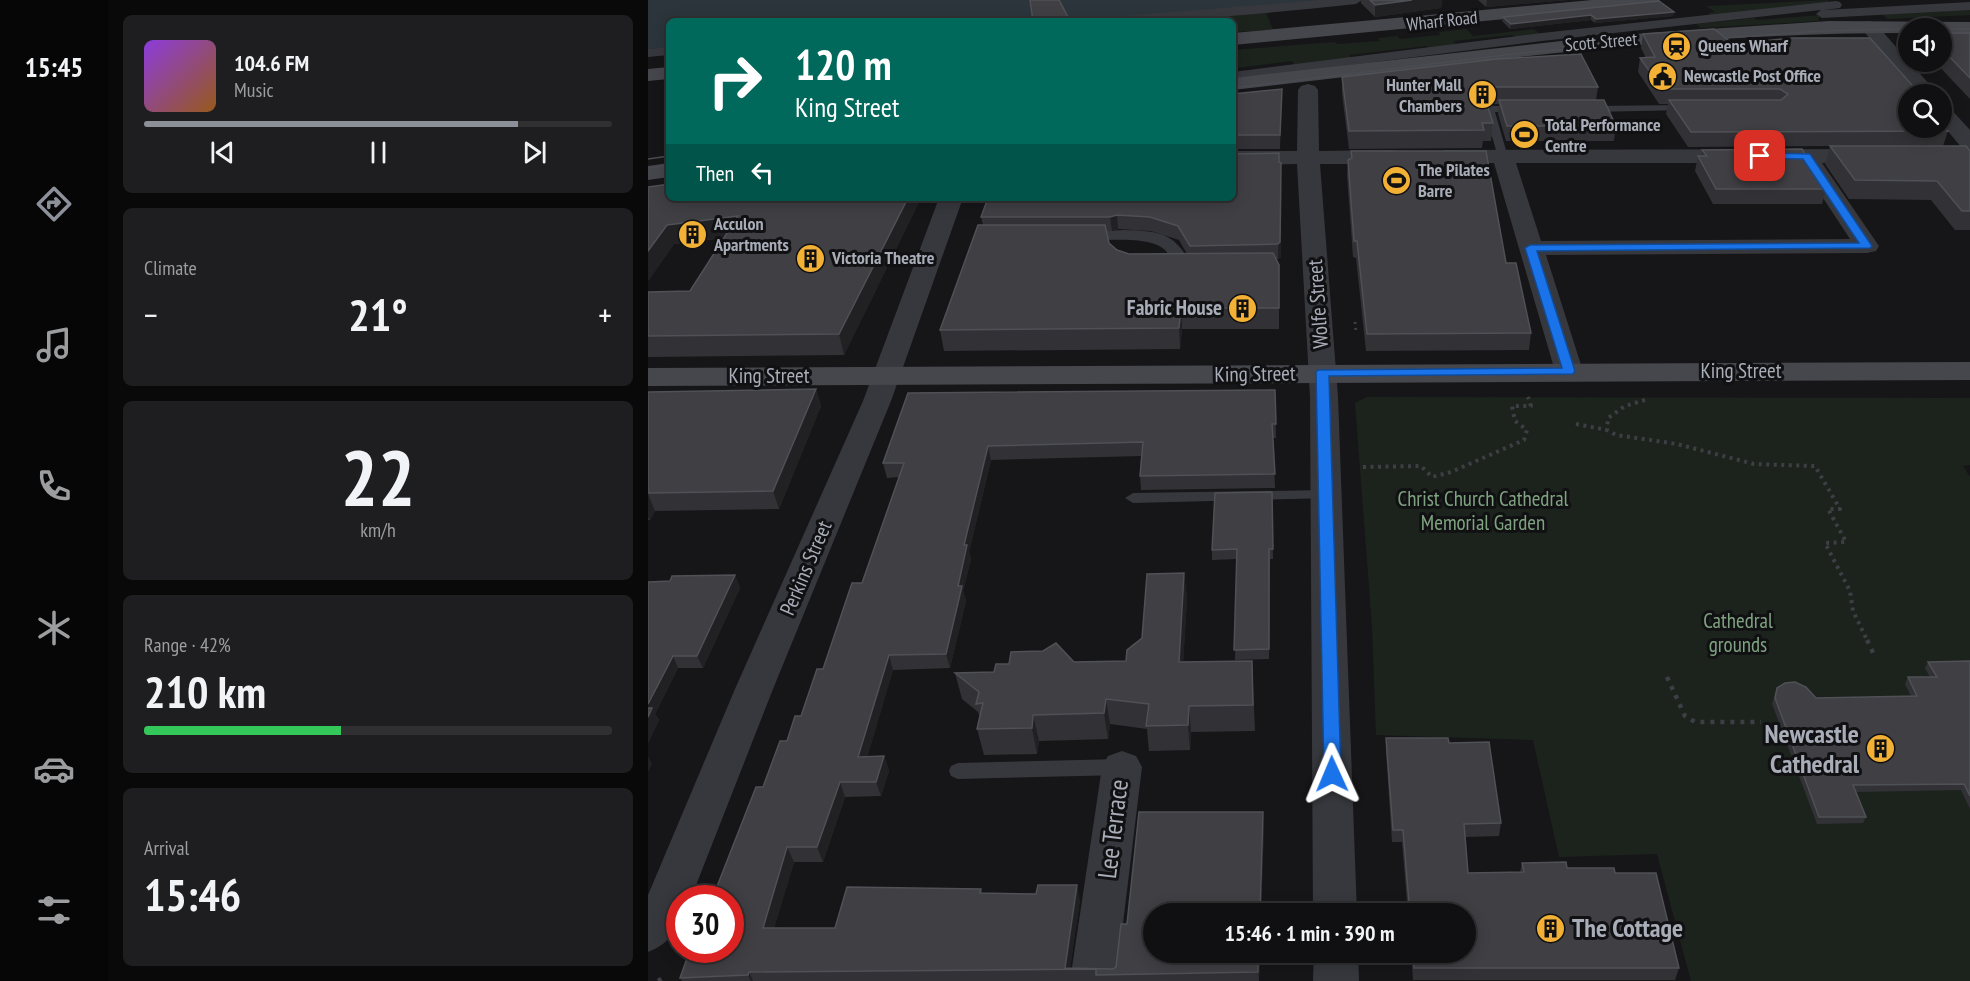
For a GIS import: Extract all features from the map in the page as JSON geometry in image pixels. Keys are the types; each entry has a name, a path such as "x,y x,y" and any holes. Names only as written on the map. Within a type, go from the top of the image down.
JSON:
{"main road":[{"name":"Wharf Road","path":"1236,39 1651,0"},
{"name":"Scott Street","path":"1236,84 1576,44 1782,29 1868,26 1970,28"},
{"name":"Scott Street","path":"1236,99 1594,60 1785,45 1898,41"},
{"path":"1952,41 1970,41"},
{"path":"648,75 666,73"},
{"path":"648,154 666,151"},
{"path":"648,174 666,171"},
{"name":"King Street","path":"648,377 1282,375 1322,372 1970,371"}],"street":[{"path":"1153,18 1356,0"},
{"path":"1236,76 1836,4"},
{"path":"1752,14 1758,18 1970,6"},
{"path":"1571,16 1590,35"},
{"path":"1868,26 1919,84"},
{"path":"648,53 666,51"},
{"name":"Wolfe Street","path":"1308,90 1308,157 1322,372 1327,495 1335,903"},
{"path":"1952,128 1966,151"},
{"path":"1530,248 1867,246 1806,156"},
{"path":"1236,158 1888,156"},
{"path":"1503,157 1569,371"},
{"path":"648,190 666,187"},
{"name":"Perkins Street","path":"648,932 669,900 754,690 887,375 950,201"},
{"path":"1054,237 1118,244 1151,238 1167,243 1174,250 1184,268"},
{"path":"1163,268 1217,267"},
{"name":"Lee Terrace","path":"1094,981 1122,767"},
{"path":"1336,963 1336,981"}],"lane":[{"path":"1580,109 1698,108"},
{"path":"1503,157 1489,109 1534,109"},
{"path":"1133,498 1327,495"},
{"name":"Lee Terrace","path":"958,771 1122,767"}],"path":[{"path":"1355,322 1356,332"},
{"path":"1363,467 1421,466 1432,477 1451,472 1524,440 1527,430 1515,421 1512,406 1531,406 1527,393"},
{"path":"1606,430 1608,418 1625,406 1648,399"},
{"path":"1576,424 1606,430 1616,435 1677,444 1754,464 1815,466 1840,509 1828,509 1846,542 1825,543 1850,591 1853,611 1875,657"},
{"path":"1667,677 1685,716 1695,722 1761,722"},
{"path":"658,981 666,976"}],"green space":[{"path":"1829,0 1827,3 1712,16 1708,13 1715,12 1706,6"},
{"path":"1970,7 1970,15 1888,19 1879,12"},
{"path":"1266,12 1273,30 1236,32 1236,18 1179,18"},
{"path":"1821,15 1818,21 1701,28 1696,24 1754,18 1757,20"},
{"path":"1466,29 1473,36 1534,29 1540,34 1454,41 1457,45 1429,48 1426,46 1349,55 1351,58 1295,65 1292,61 1237,68 1239,72 1236,72 1236,50 1380,41 1378,38 1397,36 1400,39 1440,35 1439,32"},
{"name":"Cathedral grounds","path":"1367,397 1970,398 1970,465 1963,466 1970,477 1970,981 1691,981 1657,854 1559,857 1533,740 1376,735 1372,626 1355,403"}],"shaded area":[{"path":"648,0 1334,0 1107,18 666,18 666,48 648,49"}],"building":[{"path":"1030,0 1059,0 1068,18 1033,18"},
{"path":"1370,0 1412,0 1375,5"},
{"path":"1659,1 1674,12 1596,19 1591,15 1511,24 1503,17"},
{"path":"1714,29 1733,44 1793,38 1870,38 1911,84 1898,84 1898,131 1691,132 1669,100 1781,100 1788,94 1780,89 1662,89 1640,58 1655,57 1643,34"},
{"path":"1952,33 1970,33 1970,78 1952,59"},
{"path":"1581,54 1598,87 1489,87 1483,92 1493,123 1482,123 1484,130 1349,131 1342,77 1497,59"},
{"path":"1282,89 1280,135 1236,135 1236,94"},
{"path":"1499,100 1604,100 1616,126 1507,126"},
{"path":"1830,146 1966,146 1970,151 1970,211 1962,211 1937,181 1855,180"},
{"path":"1802,149 1826,189 1716,189 1698,156 1707,156 1702,150"},
{"path":"1351,151 1486,151 1506,263 1516,263 1531,333 1367,334 1357,241 1354,241 1348,160 1352,158"},
{"path":"1279,153 1281,163 1280,242 1278,244 1190,246 1178,226 1150,217 1117,215 1110,217 981,217 987,201 1236,201 1236,154"},
{"path":"666,184 666,201 906,201 839,334 648,336 648,292 690,291 738,216 667,225 648,251 648,187"},
{"path":"978,225 1105,225 1109,243 1117,250 1129,254 1273,253 1279,265 1279,308 1181,308 1179,328 940,330"},
{"path":"816,389 773,491 648,493 648,392"},
{"path":"1275,390 1276,424 1272,424 1275,474 1140,476 1143,442 988,446 964,545 967,545 958,586 962,586 946,654 889,655 858,757 884,756 876,782 840,782 817,847 787,847 763,928 835,928 847,887 981,889 980,893 1036,894 1038,885 1077,885 1065,968 1113,969 1116,967 1121,924 1127,924 1139,812 1263,812 1260,903 1143,903 1143,963 1258,963 1258,972 1096,975 1096,969 749,972 748,975 680,978 685,963 744,963 744,885 718,885 756,787 763,787 780,741 787,741 795,716 801,716 817,669 823,669 852,583 862,583 904,463 883,463 908,393"},
{"path":"1272,492 1273,549 1269,549 1269,649 1234,650 1237,549 1212,550 1215,493"},
{"path":"1184,573 1179,662 1252,661 1253,705 1189,706 1188,725 1146,726 1149,704 1106,699 1104,713 1033,715 1032,728 977,729 983,703 976,704 979,692 955,673 994,672 996,664 1009,664 1011,652 1043,651 1056,643 1074,662 1126,661 1127,650 1142,638 1147,574"},
{"path":"735,575 697,656 673,656 648,704 648,582 670,581 672,576"},
{"name":"Newcastle Cathedral","path":"1970,661 1970,796 1964,784 1853,785 1866,817 1819,817 1775,698 1777,688 1785,683 1795,682 1806,687 1816,698 1917,696 1908,677 1937,677 1928,662"},
{"path":"1386,738 1448,738 1449,743 1489,742 1501,823 1464,824 1468,873 1524,872 1522,863 1566,862 1567,868 1614,868 1615,873 1656,873 1679,968 1414,968 1414,963 1476,963 1476,903 1409,903 1403,830 1393,830"}],"tram line":[{"path":"1707,39 1822,31 1898,29"},
{"path":"1952,29 1970,29"},
{"path":"1236,88 1531,52 1656,42"},
{"path":"648,159 666,156"},
{"path":"648,168 666,165"}],"place":[{"name":"Queens Wharf","path":"1677,46"},
{"name":"Newcastle Post Office","path":"1663,76"},
{"name":"Hunter Mall Chambers","path":"1483,95"},
{"name":"Total Performance Centre","path":"1524,135"},
{"name":"The Pilates Barre","path":"1397,180"},
{"name":"Acculon Apartments","path":"693,234"},
{"name":"Victoria Theatre","path":"811,258"},
{"name":"Fabric House","path":"1243,308"},
{"name":"Newcastle Cathedral","path":"1880,749"},
{"name":"The Cottage","path":"1551,928"}],"route":[{"path":"1332,774 1322,372 1569,371 1530,248 1867,246 1806,156 1760,156"}],"park label":[{"name":"Christ Church Cathedral Memorial Garden","path":"1483,511"}]}
